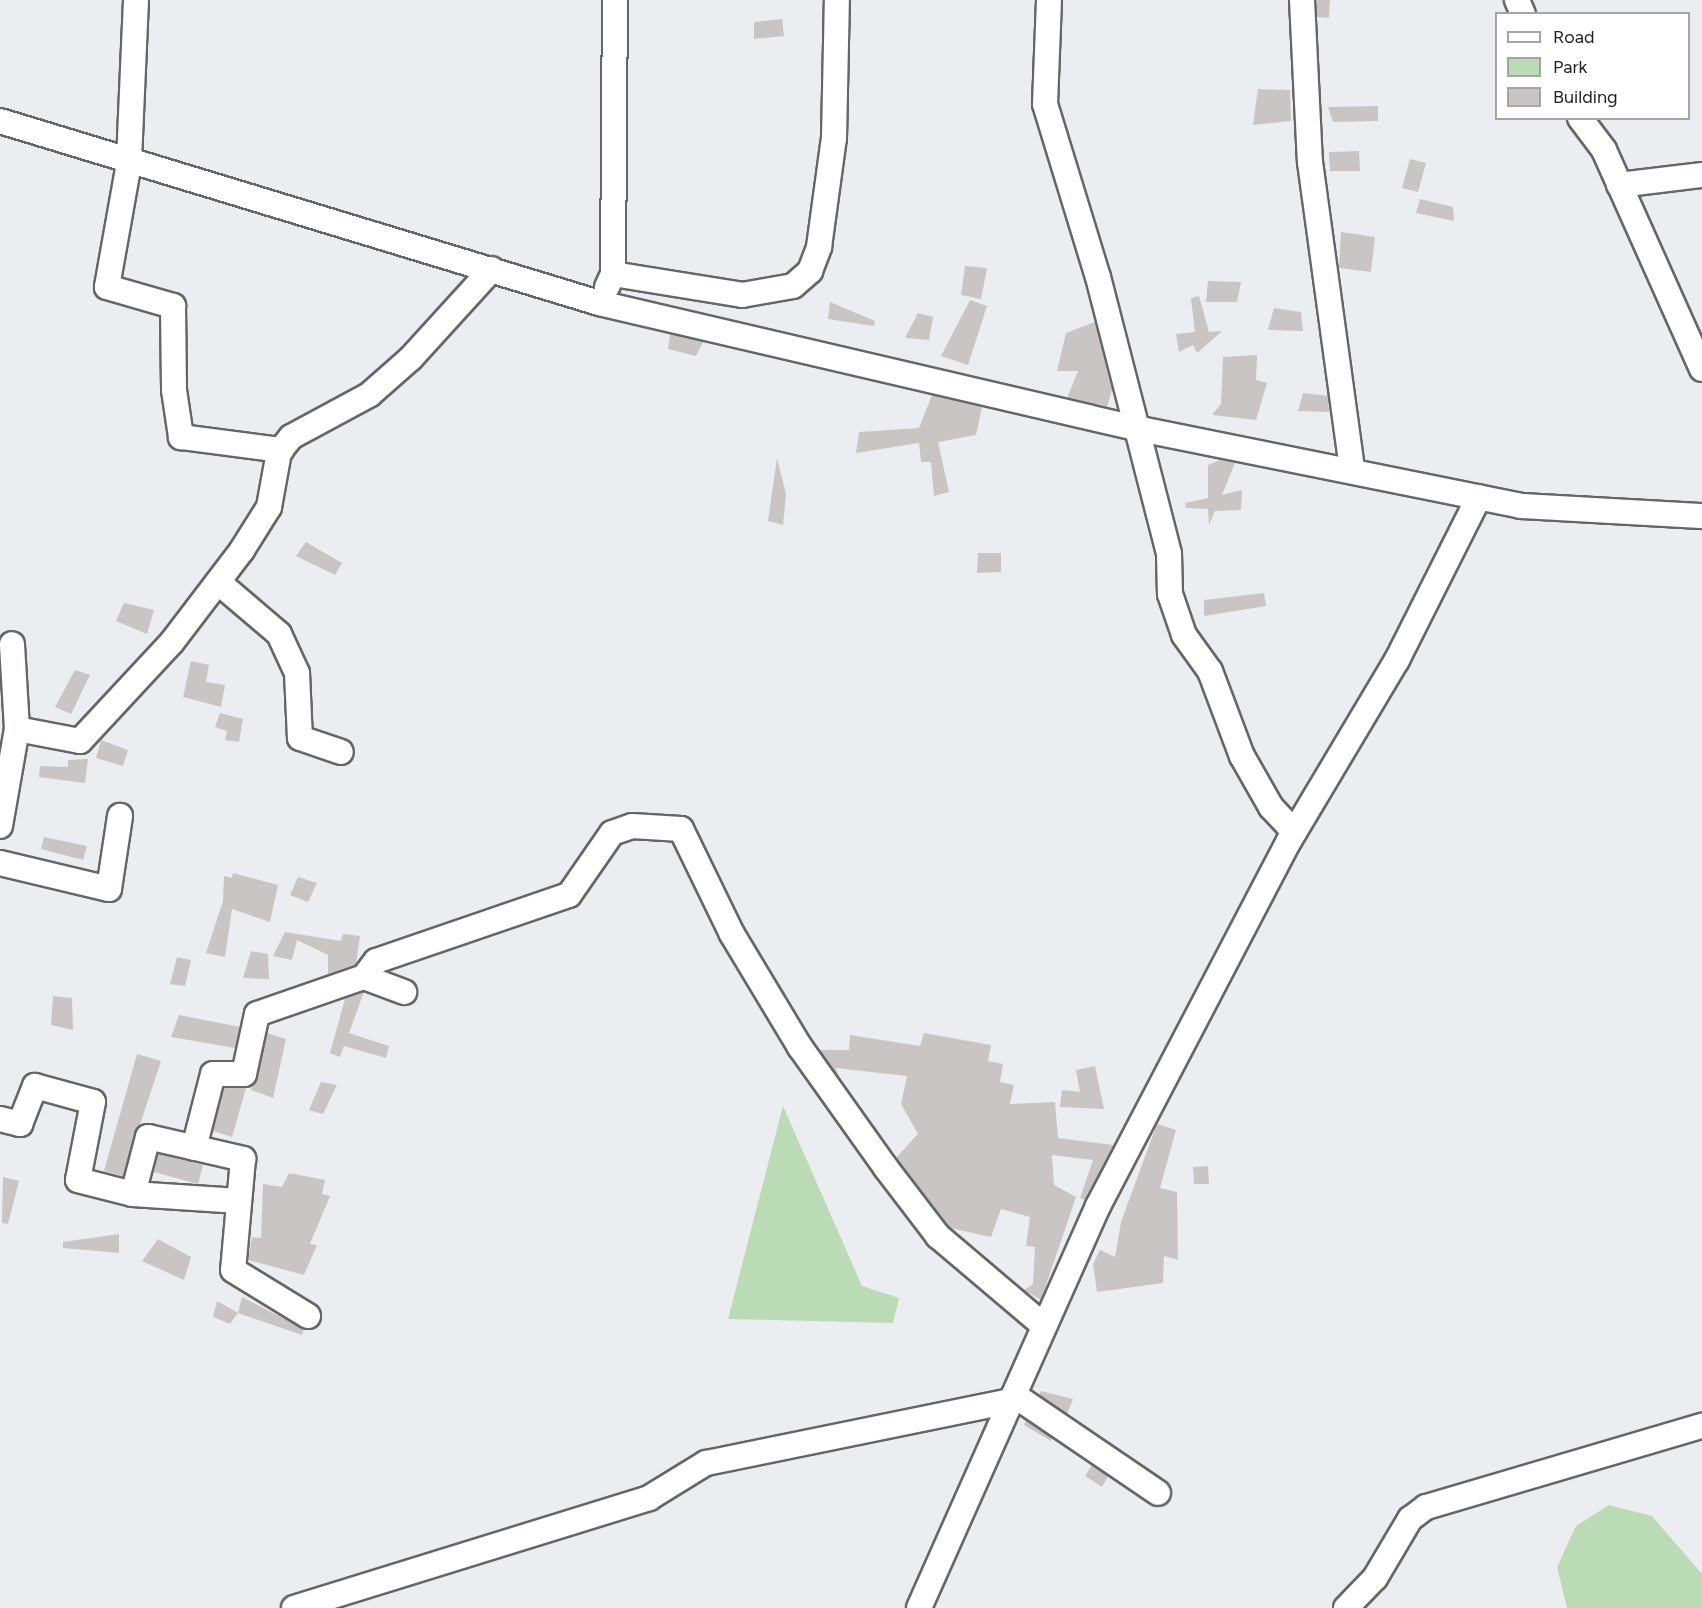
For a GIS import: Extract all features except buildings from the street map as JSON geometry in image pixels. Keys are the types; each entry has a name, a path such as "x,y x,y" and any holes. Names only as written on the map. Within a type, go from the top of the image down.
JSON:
{"street":[{"path":"136,0 129,163 107,286 173,306 174,390 181,437 281,450"},
{"path":"599,303 614,274 615,0"},
{"path":"614,274 742,295 793,286 810,271 819,247 834,138 837,0"},
{"path":"1049,0 1046,104 1169,554 1170,594 1184,635 1210,671 1254,777 1294,832"},
{"path":"1302,0 1310,162 1352,468"},
{"path":"1582,120 1604,150 1702,369"},
{"path":"0,121 129,163 492,269 599,303 1135,428 1352,468 1479,497 1599,514 1702,516"},
{"path":"1618,185 1702,175"},
{"path":"17,729 80,741 172,642 218,582 269,507 281,450 295,433 369,395 411,358 492,269"},
{"path":"919,1608 1098,1206 1294,832 1396,660 1479,497"},
{"path":"218,582 279,634 297,673 300,738 341,752"},
{"path":"0,826 17,729 12,644"},
{"path":"0,863 109,889 120,816"},
{"path":"194,1148 213,1074 244,1074 257,1014 364,977 376,961 569,895 612,833 632,826 681,829 732,934 800,1047 886,1168 938,1236 1044,1326"},
{"path":"364,977 404,992"},
{"path":"0,1119 20,1124 35,1086 93,1102 78,1180 133,1194 239,1201"},
{"path":"133,1194 148,1137 243,1159 233,1270 308,1316"},
{"path":"294,1608 649,1498 706,1463 1012,1398 1158,1493"},
{"path":"1346,1608 1375,1578 1410,1519 1426,1507 1702,1426"}],"green space":[{"path":"783,1106 862,1286 899,1298 893,1323 728,1319"},
{"path":"1609,1505 1652,1516 1702,1574 1702,1608 1567,1608 1557,1567 1576,1526"}]}
